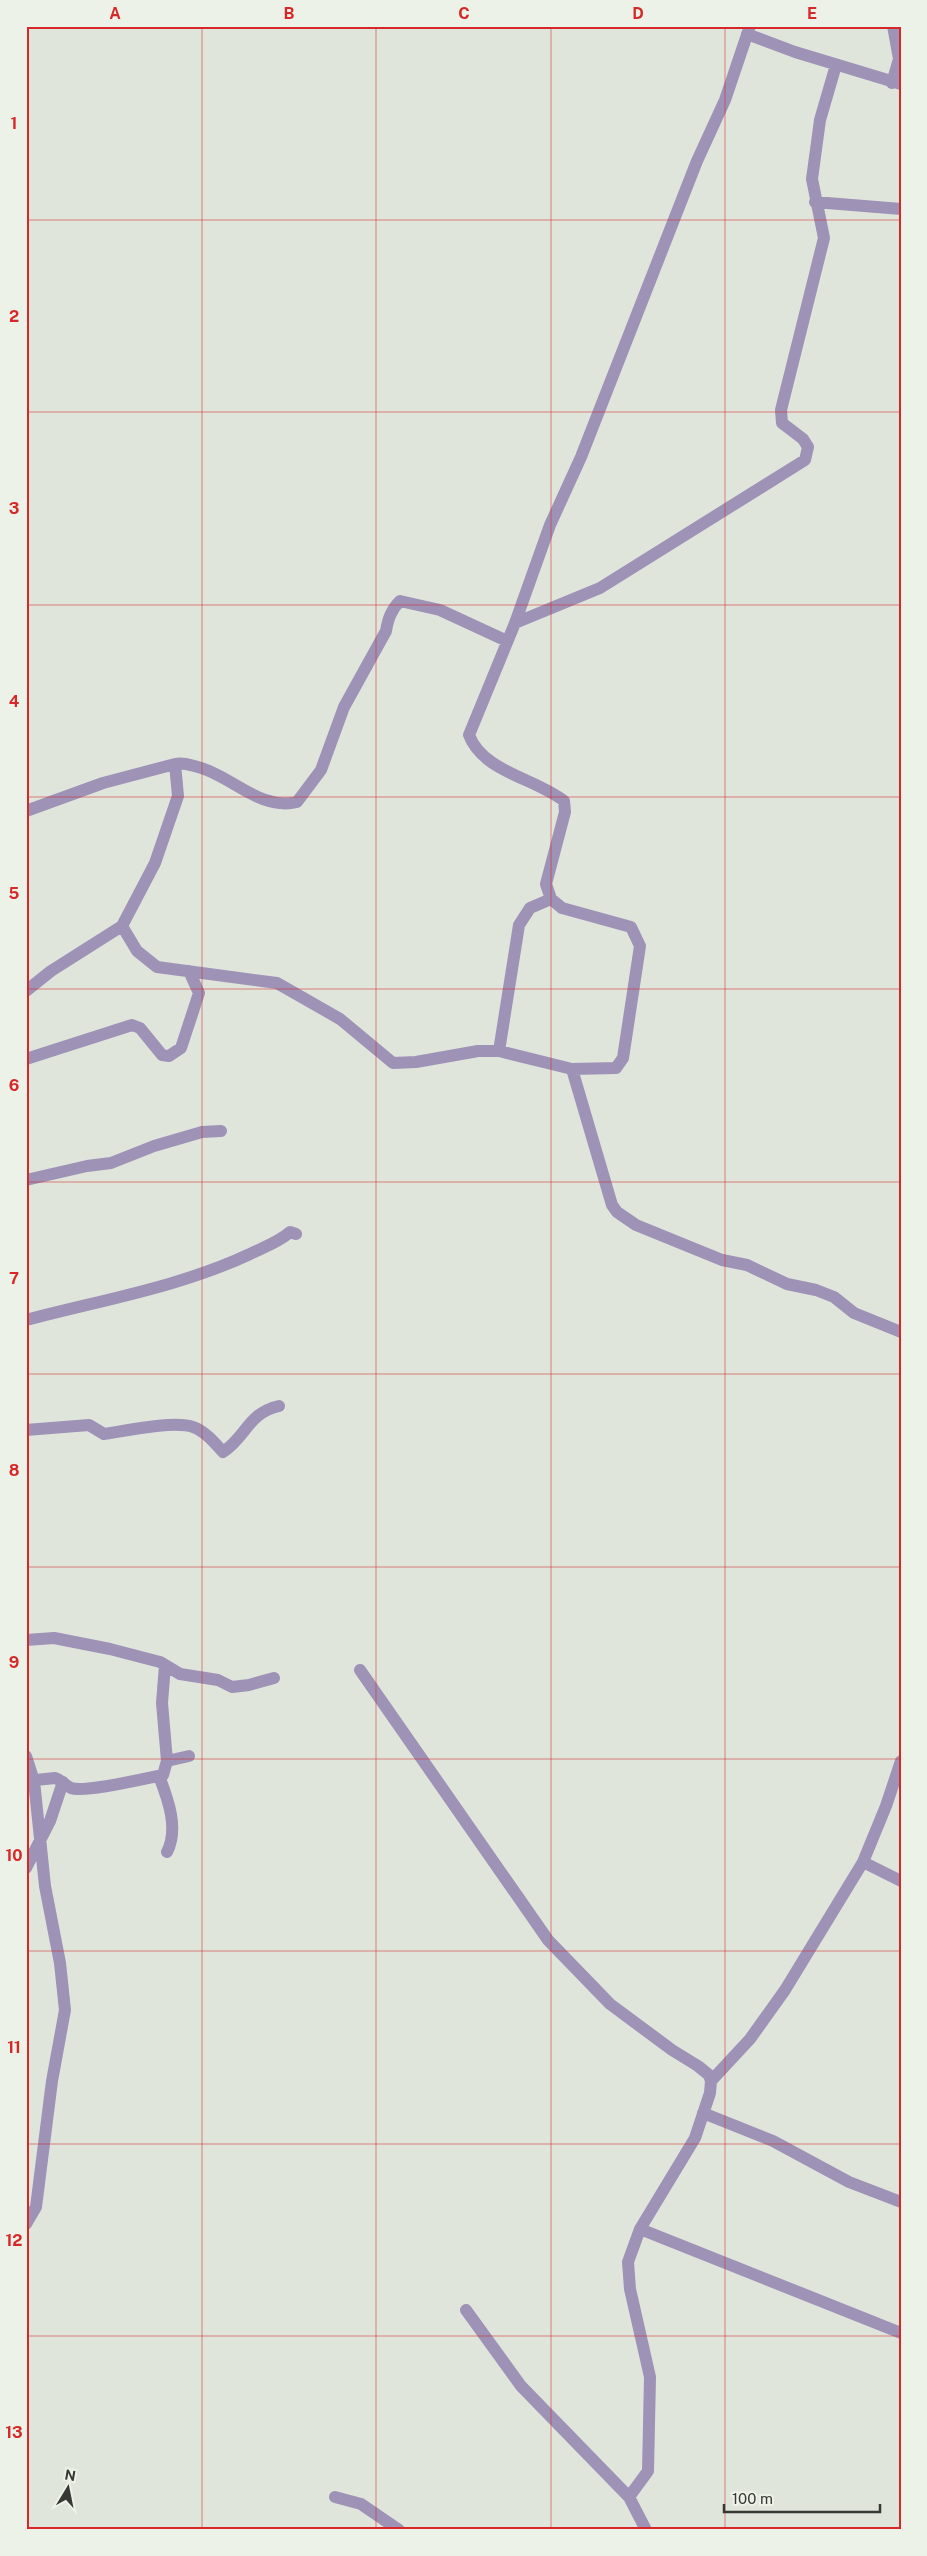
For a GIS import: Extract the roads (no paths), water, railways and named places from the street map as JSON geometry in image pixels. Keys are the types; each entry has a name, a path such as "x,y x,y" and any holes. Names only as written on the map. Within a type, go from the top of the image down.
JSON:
{"street":[{"path":"122,926 144,959 157,967 277,983 340,1019 393,1063 416,1062 478,1051 499,1051 572,1069 616,1068 623,1058 640,946 631,927 562,908 551,899 546,884 565,812 564,802 540,786 490,761 474,748 468,735 515,623 550,525 581,457 697,162 725,100 748,30 836,65 896,83 899,59 893,26"},
{"path":"515,623 600,588 784,475 804,460 808,447 803,439 782,423 781,410 824,238 815,202 812,179 820,120 836,65"},
{"path":"815,202 901,209"},
{"path":"26,811 103,783 181,763 212,771 263,800 278,804 297,802 321,770 344,707 386,631 388,619 394,607 400,601 440,610 507,641"},
{"path":"26,991 51,971 122,926 155,863 178,796 175,764"},
{"path":"499,1051 519,926 530,908 551,899"},
{"path":"26,1058 132,1025 140,1028 162,1055 175,1054 181,1048 199,993 189,972"},
{"path":"572,1069 612,1205 617,1212 636,1225 722,1260 747,1265 787,1284 816,1290 834,1297 854,1313 901,1332"},
{"path":"26,1180 86,1166 110,1163 202,1132 221,1131"},
{"path":"26,1320 98,1303 198,1275 244,1257 283,1238 290,1232 296,1234"},
{"path":"26,1430 89,1425 104,1434 138,1427 179,1425 193,1427 208,1436 223,1452 233,1445 264,1409 278,1406"},
{"path":"26,1640 54,1638 110,1650 165,1665 180,1674 218,1680 232,1687 249,1685 274,1678"},
{"path":"30,1781 55,1778 71,1788 81,1789 164,1775 167,1761 162,1703 165,1665"},
{"path":"360,1670 548,1940 610,2004 672,2050 698,2066 709,2075 711,2080 710,2093 694,2138 640,2229 628,2262 630,2289 650,2377 648,2472 628,2496"},
{"path":"26,1756 65,2010 52,2081 36,2206 26,2224"},
{"path":"167,1761 189,1756"},
{"path":"711,2080 750,2039 785,1990 863,1862 886,1806 901,1761"},
{"path":"159,1776 168,1798 171,1820 171,1844 167,1852"},
{"path":"26,1868 40,1841 63,1782"},
{"path":"863,1862 901,1881"},
{"path":"703,2113 773,2141 849,2182 901,2202"},
{"path":"640,2229 901,2333"},
{"path":"466,2310 521,2386 628,2496 646,2530"},
{"path":"335,2497 361,2504 399,2530"}]}
